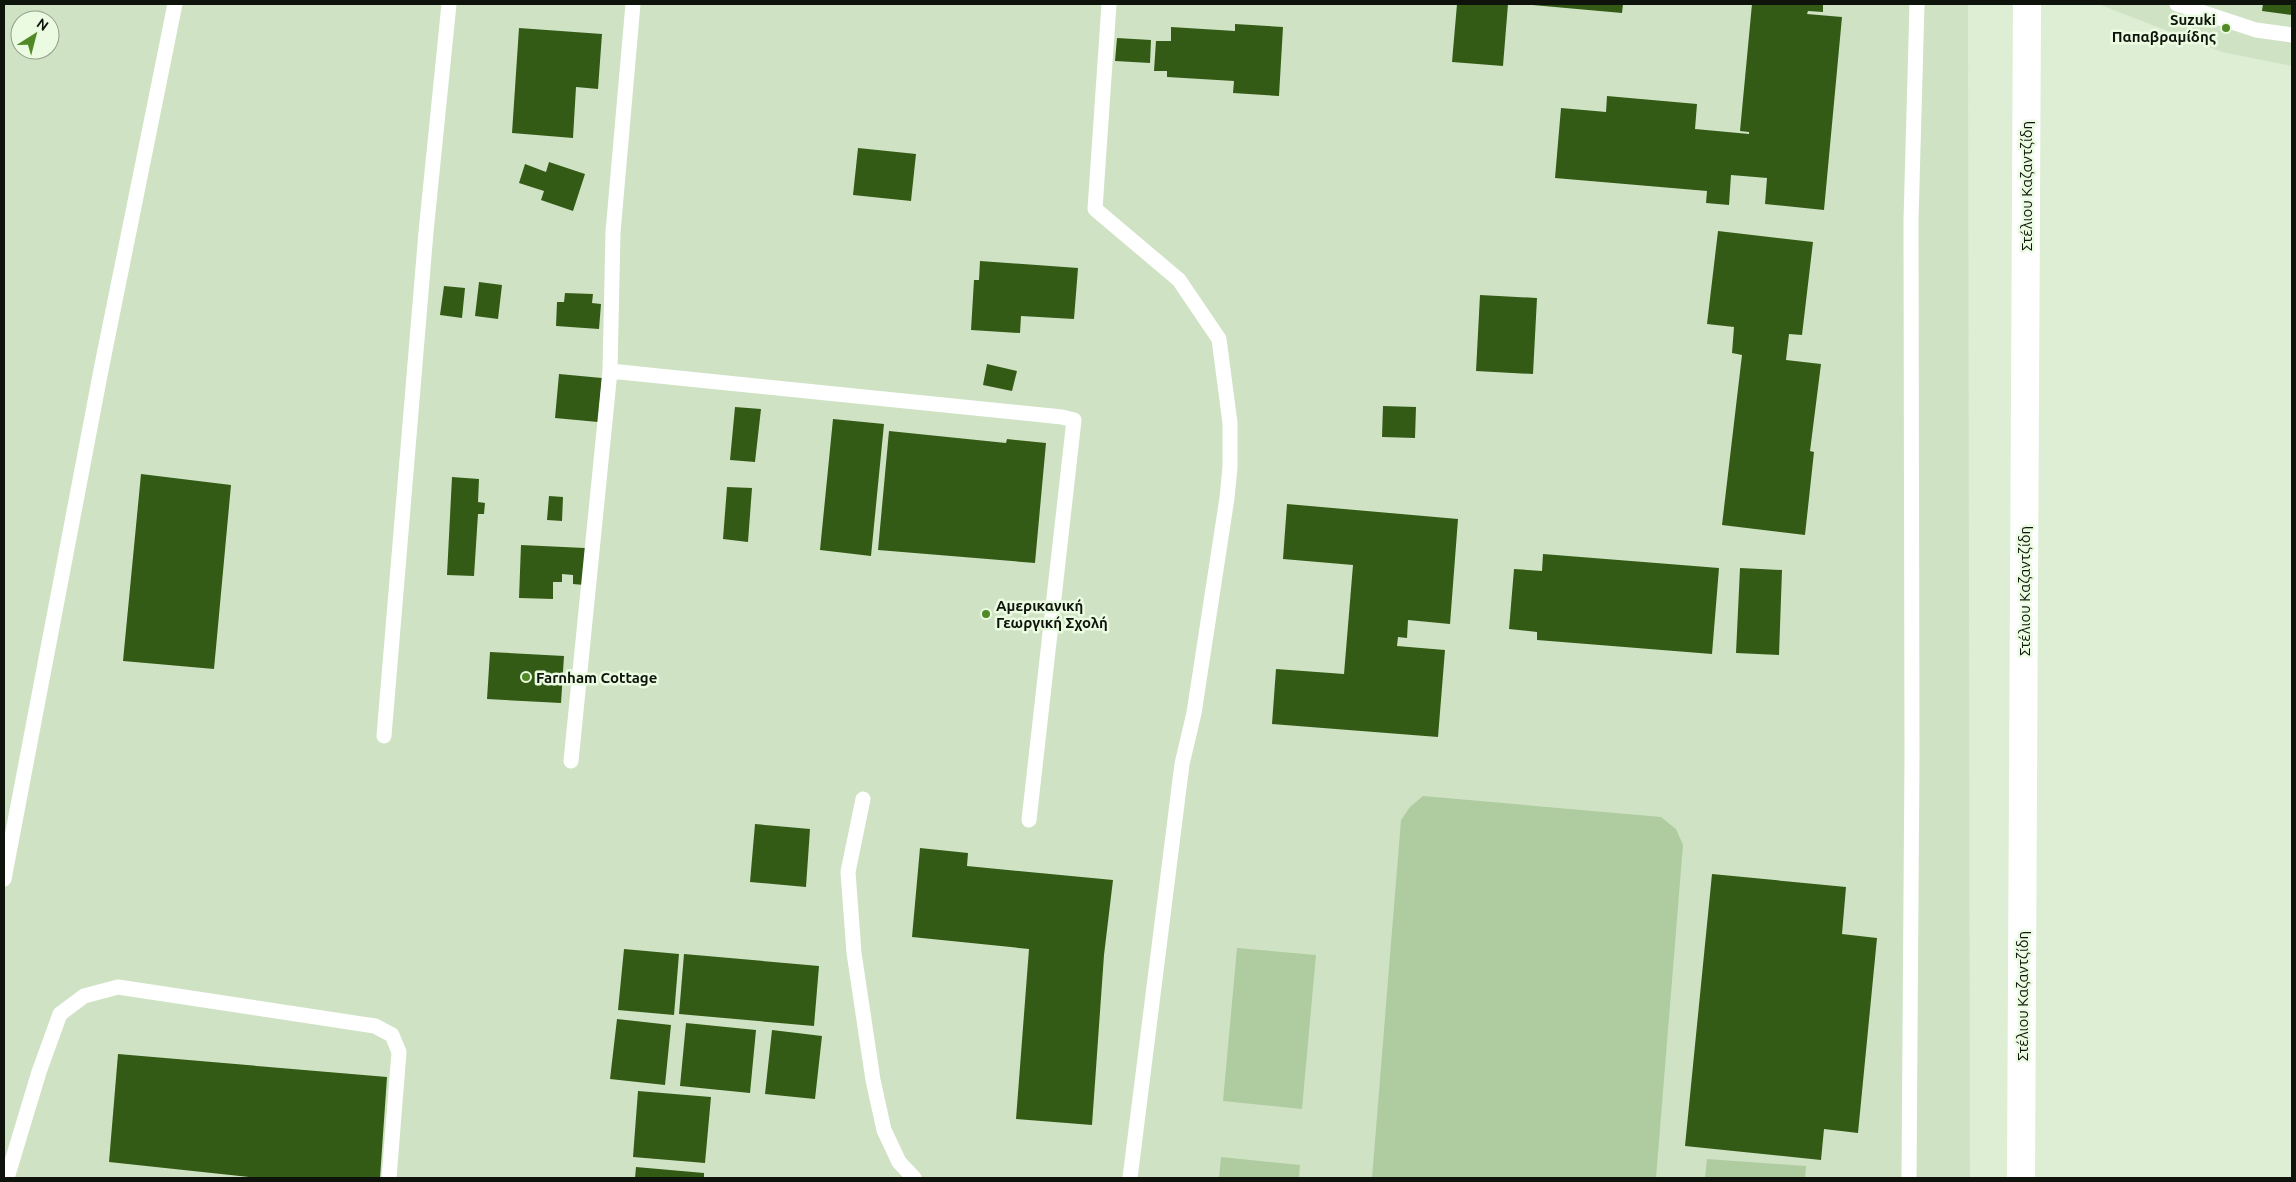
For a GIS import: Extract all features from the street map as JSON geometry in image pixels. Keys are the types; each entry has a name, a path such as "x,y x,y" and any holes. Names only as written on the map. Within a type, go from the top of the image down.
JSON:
{"main road":[{"name":"Στέλιου Καζαντζίδη","path":"2022,1178 2027,4"}],"lane":[{"path":"4,878 103,361 174,4"},
{"path":"384,736 426,232 449,4"},
{"path":"571,761 610,371 613,232 633,4"},
{"path":"1109,4 1095,209 1179,280 1219,339 1230,423 1230,467 1227,498 1194,713 1182,764 1130,1178"},
{"path":"1909,1178 1912,756 1911,220 1917,4"},
{"path":"2178,4 2256,30 2292,35"},
{"path":"610,371 1062,417 1074,420 1028,820"},
{"path":"863,799 848,872 857,971 873,1080 884,1130 899,1162 914,1178"},
{"path":"7,1178 39,1072 60,1014 84,996 118,987 375,1026 392,1035 399,1052 389,1178"}],"shaded area":[{"name":"Αμερικανική Γεωργική Σχολή","path":"4,4 1968,4 1970,1178 4,1178"},
{"name":"Suzuki Παπαβραμίδης","path":"2098,4 2292,4 2292,66 2222,52"},
{"path":"1423,796 1661,817 1676,829 1683,845 1656,1178 1372,1178 1401,820 1410,807"},
{"path":"1237,948 1316,955 1302,1109 1223,1101"},
{"path":"1221,1157 1300,1165 1299,1178 1219,1178"},
{"path":"1707,1159 1806,1166 1805,1178 1705,1178"}],"building":[{"path":"1457,4 1508,4 1503,66 1452,62"},
{"path":"1520,4 1623,4 1622,13"},
{"path":"1752,4 1823,4 1823,12 1808,11 1807,14 1842,17 1824,210 1765,204 1767,178 1731,175 1729,205 1706,203 1707,191 1555,178 1561,108 1606,112 1607,96 1697,104 1695,129 1749,134 1749,132 1740,131"},
{"path":"2263,4 2292,4 2292,15 2262,11"},
{"path":"1235,24 1283,27 1279,96 1233,93 1234,81 1167,77 1167,71 1154,71 1156,41 1171,41 1171,27 1235,31"},
{"path":"519,28 602,34 598,89 576,87 573,138 512,133"},
{"path":"1117,38 1151,40 1150,63 1115,61"},
{"path":"858,148 916,154 911,201 853,195"},
{"path":"549,162 585,174 573,211 541,200 544,191 519,183 525,164 546,172"},
{"path":"1718,231 1813,242 1802,335 1789,334 1786,360 1821,364 1810,451 1814,452 1805,535 1722,525 1742,355 1732,353 1734,327 1707,324"},
{"path":"980,261 1078,268 1074,319 1021,316 1020,333 971,330 974,280 979,280"},
{"path":"479,282 502,285 498,319 475,316"},
{"path":"444,286 465,288 462,318 440,315"},
{"path":"565,293 593,294 592,303 601,304 599,329 556,326 557,302 564,302"},
{"path":"1480,295 1537,298 1533,374 1476,371"},
{"path":"987,364 1017,371 1012,391 983,385"},
{"path":"559,374 602,378 598,422 555,418"},
{"path":"1383,406 1416,407 1415,438 1382,437"},
{"path":"735,407 761,409 755,462 730,460"},
{"path":"833,419 884,424 871,556 820,550"},
{"path":"889,431 1006,443 1007,439 1046,443 1035,563 878,550"},
{"path":"141,474 231,485 214,669 123,661"},
{"path":"452,477 479,479 478,502 485,503 484,514 478,514 474,576 447,575"},
{"path":"727,487 752,488 748,542 723,539"},
{"path":"549,496 563,497 562,521 547,520"},
{"path":"1287,504 1458,519 1450,624 1408,620 1407,638 1398,637 1397,646 1445,650 1438,737 1272,724 1276,669 1344,674 1353,565 1283,559"},
{"path":"521,545 585,548 584,585 573,584 573,575 562,574 562,582 553,582 553,599 519,598"},
{"path":"1543,554 1719,568 1712,654 1537,640 1537,632 1509,629 1514,569 1542,571"},
{"path":"1740,568 1782,570 1779,655 1736,653"},
{"name":"Farnham Cottage","path":"490,652 564,656 561,703 487,699"},
{"path":"755,824 810,829 806,887 750,882"},
{"path":"920,848 968,853 967,866 1113,880 1104,955 1092,1125 1016,1119 1029,949 912,937"},
{"path":"1712,874 1846,887 1842,934 1877,938 1858,1133 1824,1129 1821,1160 1685,1146"},
{"path":"624,949 679,954 674,1015 618,1010"},
{"path":"684,954 819,966 814,1026 679,1014"},
{"path":"617,1019 671,1025 665,1085 610,1079"},
{"path":"686,1023 756,1030 750,1093 680,1086"},
{"path":"772,1030 822,1036 815,1099 765,1094"},
{"path":"118,1054 387,1077 380,1178 259,1178 109,1162"},
{"path":"638,1091 711,1097 705,1163 633,1157"},
{"path":"636,1167 704,1173 704,1178 635,1178"}],"place":[{"name":"Suzuki Παπαβραμίδης","path":"2226,28"},
{"name":"Αμερικανική Γεωργική Σχολή","path":"986,614"},
{"name":"Farnham Cottage","path":"526,677"}]}
